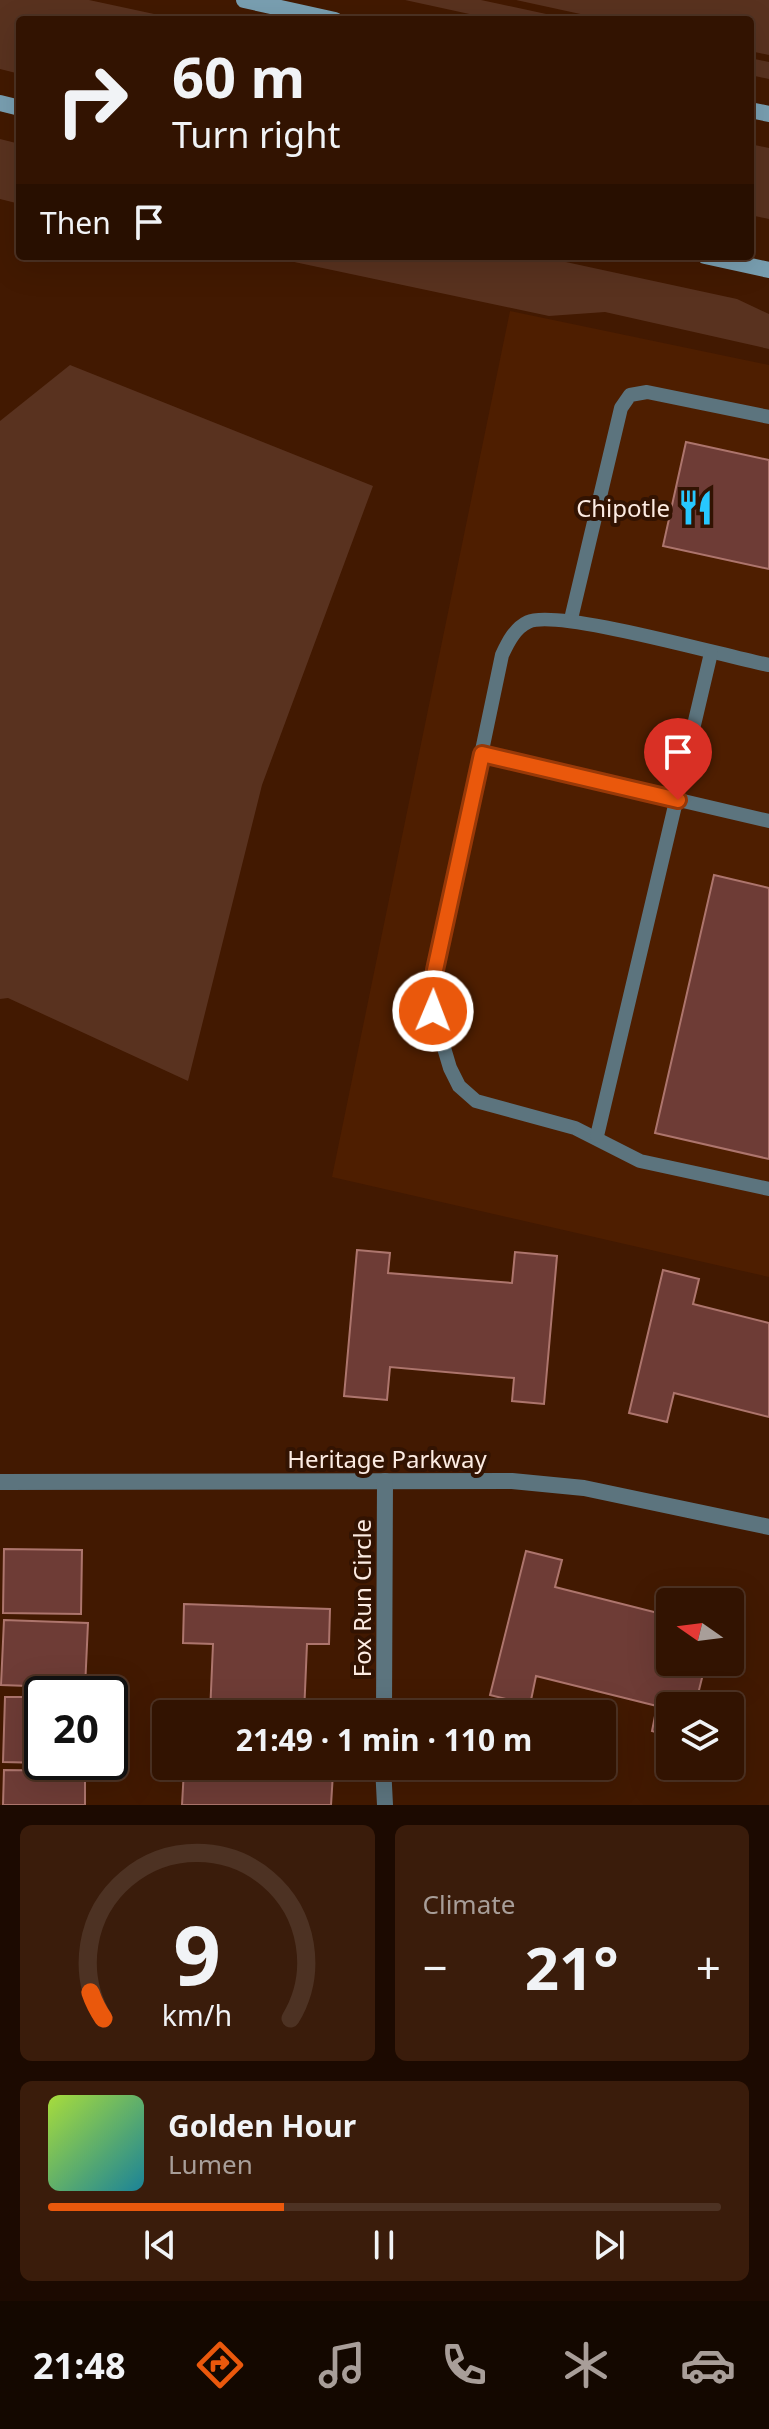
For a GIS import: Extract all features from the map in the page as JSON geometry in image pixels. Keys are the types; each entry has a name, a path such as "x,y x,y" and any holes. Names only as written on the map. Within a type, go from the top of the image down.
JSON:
{"main road":[{"path":"244,0 317,16"},
{"path":"723,260 769,270"}],"street":[{"name":"Fox Run Circle","path":"384,1700 385,1481"},
{"name":"Heritage Parkway","path":"0,1482 512,1481 584,1488 769,1527"},
{"path":"384,1780 385,1805"}],"lane":[{"path":"571,619 621,408 630,395 647,392 769,417"},
{"path":"769,665 571,619 528,622 512,635 502,655 432,989 433,1011 450,1068 459,1086 476,1101 597,1136 617,1151 640,1161 769,1189"},
{"path":"597,1136 711,653"},
{"path":"482,754 769,821"}],"shaded area":[{"path":"0,0 89,0 163,16 16,16 16,73 0,69"},
{"path":"405,0 481,0 555,16 479,16"},
{"path":"516,0 769,0 769,55 754,52 754,16 590,16"},
{"path":"754,59 769,62 769,79 754,76"},
{"path":"0,139 16,143 16,203 0,199"},
{"path":"754,145 769,148 769,219 754,216"},
{"path":"285,260 557,260 737,299 769,314 769,349 605,312 549,316"},
{"path":"510,311 769,365 769,1277 332,1177"},
{"path":"70,365 373,486 262,785 188,1081 8,998 0,999 0,421"}],"building":[{"path":"686,442 769,460 769,569 663,546"},
{"path":"714,875 769,888 769,1159 655,1133"},
{"path":"357,1250 390,1253 388,1273 512,1283 515,1252 557,1256 544,1404 512,1401 514,1378 390,1367 387,1400 344,1396"},
{"path":"663,1270 699,1279 693,1304 769,1323 769,1417 674,1393 667,1422 629,1413"},
{"path":"4,1549 82,1550 81,1614 3,1613"},
{"path":"526,1551 562,1560 555,1587 656,1612 656,1676 702,1676 698,1692 656,1692 656,1706 536,1676 531,1700 510,1700 490,1695"},
{"path":"184,1604 330,1609 329,1644 307,1644 305,1700 211,1700 213,1644 183,1643"},
{"path":"4,1620 88,1623 86,1676 24,1676 24,1686 1,1685"},
{"path":"5,1697 24,1697 24,1763 3,1762"},
{"path":"656,1711 656,1732 652,1731"},
{"path":"4,1770 24,1770 24,1780 85,1780 85,1805 3,1805"},
{"path":"183,1780 333,1780 331,1805 182,1805"}],"place":[{"name":"Chipotle","path":"696,507"}],"route":[{"path":"433,1011 435,970 482,754 678,800"}]}
